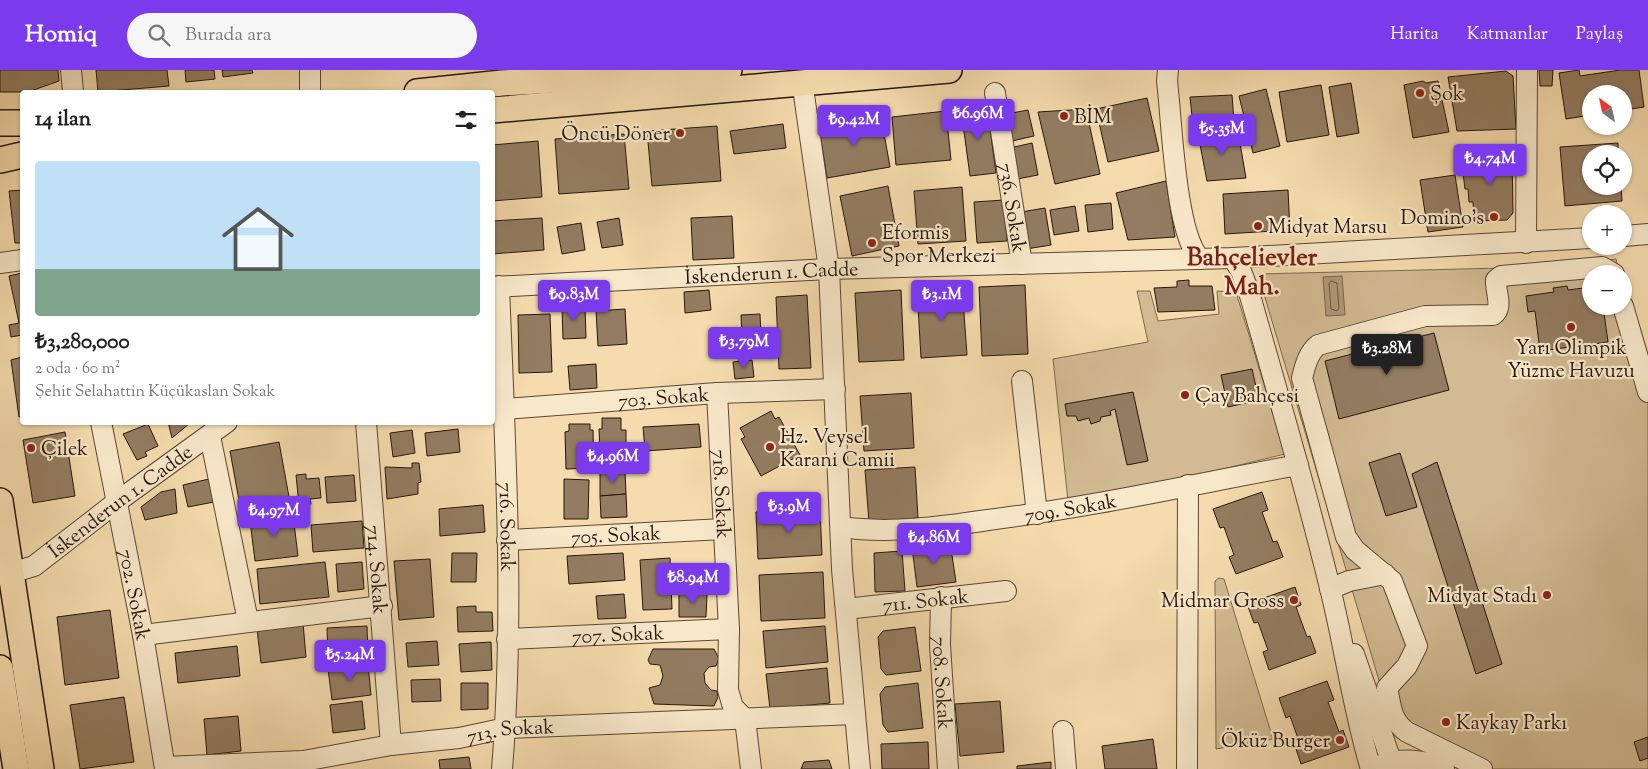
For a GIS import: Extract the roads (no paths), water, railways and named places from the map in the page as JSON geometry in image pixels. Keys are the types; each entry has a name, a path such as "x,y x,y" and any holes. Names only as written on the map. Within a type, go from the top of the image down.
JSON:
{"main road":[{"path":"427,90 509,73 729,70"},
{"path":"495,109 802,81 949,70"},
{"path":"0,123 20,123"},
{"path":"0,160 20,155"},
{"path":"0,501 41,769"},
{"path":"0,668 16,769"}],"street":[{"path":"71,70 73,90"},
{"path":"310,70 310,90"},
{"path":"1168,70 1180,203 1190,242 1194,253 1200,259"},
{"path":"1526,243 1527,70"},
{"path":"495,103 509,73"},
{"path":"802,81 829,269 846,609 860,769"},
{"name":"736. Sokak","path":"995,93 1022,264"},
{"path":"1632,235 1648,234"},
{"name":"İskenderun 1. Cadde","path":"496,287 829,269 1233,258 1582,239"},
{"path":"1555,241 1558,271"},
{"path":"1233,258 1241,270 1249,292 1298,465 1330,589 1369,769 1418,761 1444,769"},
{"path":"0,263 20,260"},
{"path":"1482,769 1407,732 1393,716 1388,688 1407,666 1416,646 1392,581 1355,550 1346,537 1302,378 1312,350 1318,345 1425,316 1493,315 1499,307 1496,280 1501,276 1582,269"},
{"name":"716. Sokak","path":"496,287 498,409 507,540 506,728 502,769"},
{"path":"1626,315 1648,392"},
{"path":"1022,381 1037,514"},
{"name":"703. Sokak","path":"498,409 717,393 835,389"},
{"name":"718. Sokak","path":"717,393 729,629 728,690 733,707 745,719 751,769"},
{"name":"702. Sokak","path":"102,425 143,635 165,768"},
{"name":"İskenderun 1. Cadde","path":"11,572 34,566 118,501 223,425"},
{"name":"714. Sokak","path":"366,425 382,606 391,745"},
{"path":"210,436 248,621"},
{"name":"709. Sokak","path":"841,527 858,530 945,526 1068,510 1298,465"},
{"path":"1187,769 1188,485"},
{"name":"705. Sokak","path":"507,540 724,529"},
{"path":"1330,589 1349,581 1385,574"},
{"path":"1330,589 1393,765"},
{"name":"711. Sokak","path":"846,609 1006,591"},
{"name":"708. Sokak","path":"941,597 940,645 948,769"},
{"path":"143,635 382,606"},
{"name":"707. Sokak","path":"507,639 729,629"},
{"name":"713. Sokak","path":"165,768 303,761 391,745 459,738 506,728 856,714"},
{"path":"1063,731 1066,769"}],"water":[{"path":"1342,276 1345,315 1326,316 1323,277"}],"place":[{"name":"Şok","path":"1420,93"},
{"name":"BİM","path":"1064,116"},
{"name":"Öncü Döner","path":"680,133"},
{"name":"Domino's","path":"1494,217"},
{"name":"Midyat Marsu","path":"1258,226"},
{"name":"Eformis Spor Merkezi","path":"872,243"},
{"name":"Yarı Olimpik Yüzme Havuzu","path":"1571,327"},
{"name":"Çay Bahçesi","path":"1185,395"},
{"name":"Hz. Veysel Karani Camii","path":"770,447"},
{"name":"Çilek","path":"31,448"},
{"name":"Midyat Stadı","path":"1547,595"},
{"name":"Midmar Gross","path":"1294,600"},
{"name":"Kaykay Parkı","path":"1446,722"},
{"name":"Öküz Burger","path":"1340,740"}],"district":[{"name":"Bahçelievler Mah.","path":"1252,270"}]}
